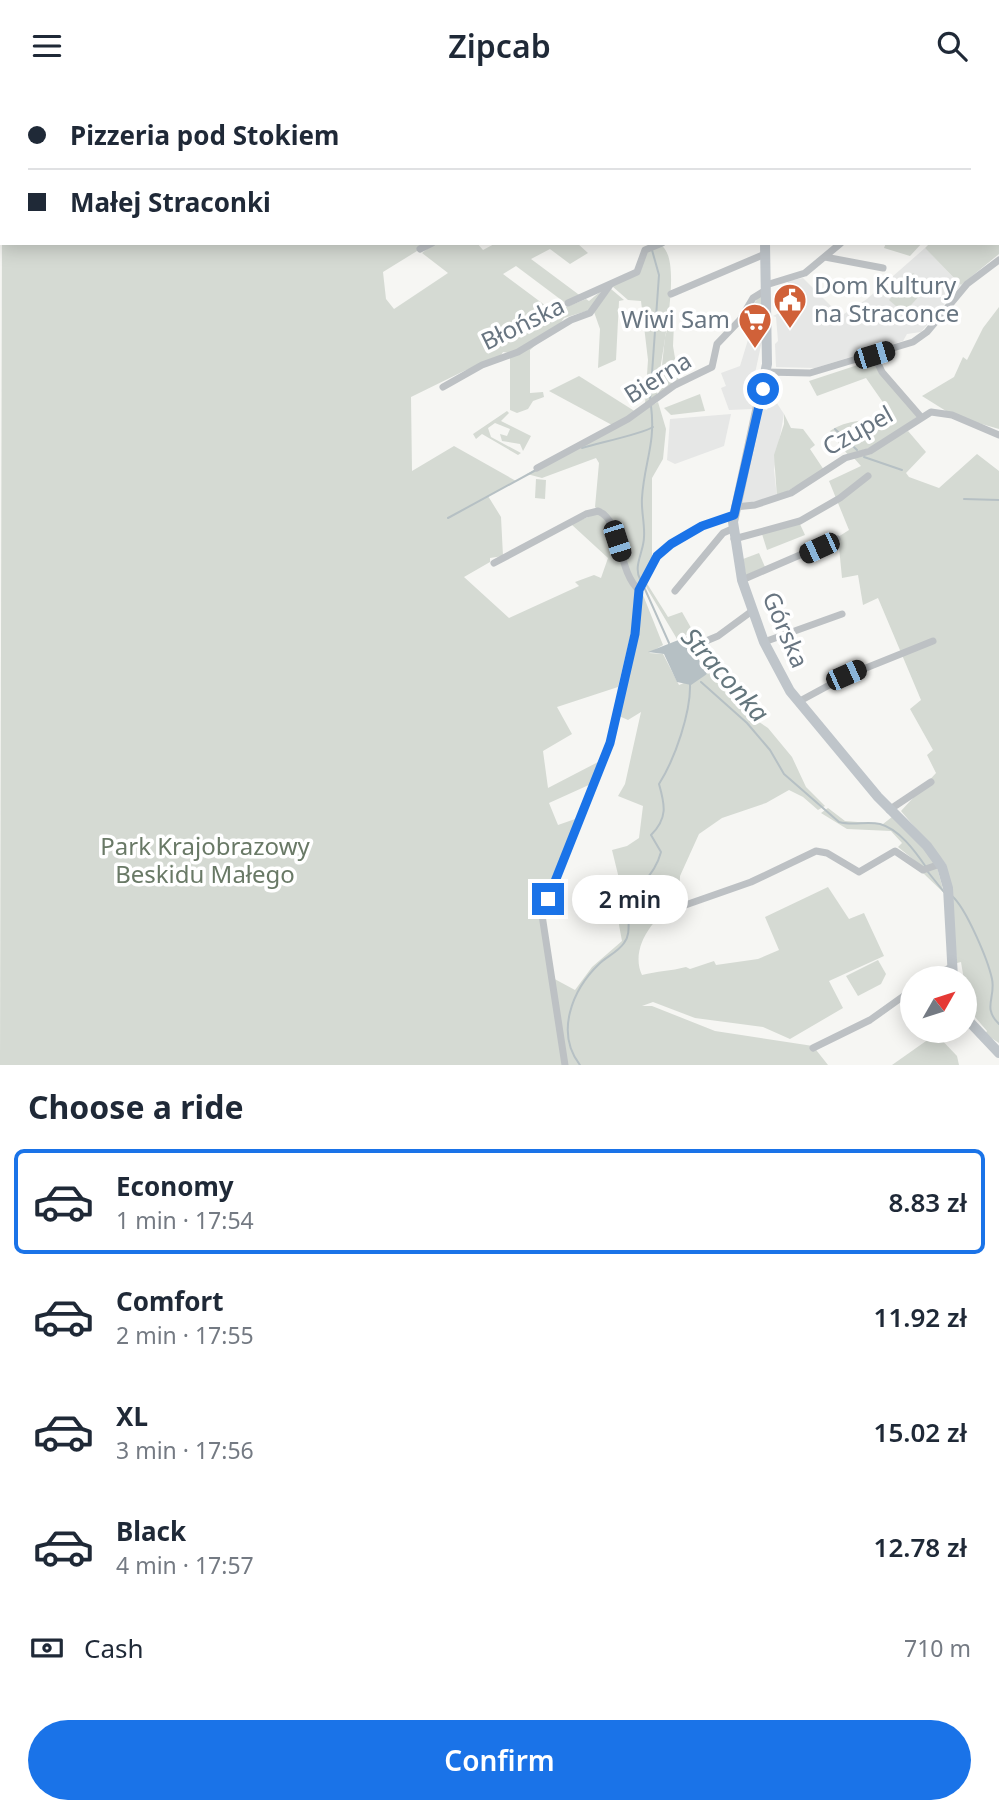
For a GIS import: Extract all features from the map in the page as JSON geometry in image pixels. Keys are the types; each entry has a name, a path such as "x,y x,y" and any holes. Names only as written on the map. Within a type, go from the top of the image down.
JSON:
{"street":[{"path":"420,249 428,245"},
{"path":"568,303 636,272 647,249 658,245"},
{"path":"766,288 801,274 839,245"},
{"path":"671,294 765,249"},
{"name":"Górska","path":"765,249 766,372 734,511 733,534 742,580 764,642 781,679 889,810 922,841 931,867 948,888 953,966"},
{"path":"825,257 883,268"},
{"path":"766,372 810,373 908,345 923,335 967,284 999,260"},
{"name":"Błońska","path":"443,387 482,365 518,352 565,323 590,313 610,285"},
{"name":"Bierna","path":"537,468 624,421 644,406 658,400 675,385 712,367 718,344 740,320 753,298 766,288"},
{"path":"874,355 882,372 921,417"},
{"name":"Czupel","path":"641,586 657,556 671,544 734,511 791,493 845,458 876,447 921,417 933,412 946,413 999,435"},
{"path":"675,591 723,533 733,534 800,521 840,498 868,476"},
{"path":"494,563 598,511 610,521 629,578 641,586 635,634 610,743 542,915 565,1065"},
{"path":"742,580 837,539"},
{"path":"694,646 718,636 752,611"},
{"path":"764,642 842,614"},
{"path":"798,702 846,675 933,641"},
{"path":"889,810 931,782"},
{"path":"674,909 739,887 819,851 859,872 895,851 931,867"},
{"path":"813,1048 870,1020 900,999"},
{"path":"977,1030 999,1053"}],"shaded area":[{"path":"925,248 961,285 921,332 907,334 903,341 815,368 776,367 775,344 778,341 776,317 773,316 797,304 787,281 803,278 841,316 867,299"},
{"path":"751,330 756,336 763,336 754,378 760,380 753,409 729,410 721,388 726,386 721,373 740,366"},
{"path":"771,394 784,414 774,470 777,497 745,505 741,501 763,409 767,410"},
{"path":"731,414 724,446 675,464 667,460 670,419"},
{"path":"686,637 707,674 691,685 677,682 664,654 648,652"}],"green space":[{"name":"Park Krajobrazowy Beskidu Małego","path":"2,245 427,245 383,272 386,299 394,309 448,273 422,253 432,245 479,245 483,250 492,245 579,245 588,253 570,264 550,249 531,259 582,297 564,302 516,266 503,274 554,312 586,299 589,301 601,291 593,309 564,318 560,324 511,353 503,352 500,357 411,397 412,471 454,446 516,481 488,496 501,517 503,556 490,558 490,562 464,577 509,618 579,586 575,582 594,575 601,578 608,558 571,524 598,513 606,518 635,591 634,620 618,687 557,707 572,734 543,751 548,788 600,761 606,748 591,784 549,803 558,825 578,818 542,906 549,976 575,990 592,967 622,941 619,925 623,895 612,850 627,846 639,838 643,806 618,796 625,784 641,712 628,720 619,716 641,590 663,645 649,653 663,654 679,685 707,674 705,671 733,681 750,716 768,728 792,757 806,787 825,806 818,810 803,797 789,790 766,803 722,818 699,834 680,876 679,905 653,924 642,943 639,965 642,975 686,967 690,969 714,961 716,965 758,959 779,950 765,917 828,887 849,919 864,913 884,956 829,981 843,1008 790,1039 763,1027 695,1018 653,1002 642,1006 652,1006 715,1031 813,1046 828,1065 0,1065"},
{"path":"885,245 920,245 910,256 884,248"},
{"path":"928,245 999,245 999,254 961,285 925,248"},
{"path":"662,246 668,256 671,294 657,398 645,404 648,360 641,301 628,300 612,286 637,273 647,252"},
{"path":"913,273 928,286 904,313 889,300"},
{"path":"611,289 624,300 619,301 616,360 598,368 600,329 594,312"},
{"path":"761,294 763,336 756,336 743,318"},
{"path":"999,307 999,429 954,416 922,396 954,377 963,357 967,360 983,328"},
{"path":"674,324 673,346 679,382 659,394 665,337 667,330"},
{"path":"539,342 530,350 530,393 543,392 544,397 533,401 528,409 517,413 510,410 510,358"},
{"path":"873,360 917,417 875,446 848,455 830,431 843,424 889,411 866,378 817,396 809,381"},
{"path":"579,376 636,412 612,425 549,391"},
{"path":"700,394 705,411 671,415 664,408"},
{"path":"658,402 666,429 663,459 652,478 652,558 638,584 632,580 613,523 595,507 599,463 596,458 542,478 527,474"},
{"path":"507,411 509,413 501,421 531,436 523,451 520,444 502,441 500,434 507,436 510,429 495,423 488,428 491,437 521,453 518,455 482,434 476,439 473,434"},
{"path":"784,414 791,428 803,429 815,445 810,449 824,470 777,497 774,455 784,424"},
{"path":"908,431 926,452 906,473 909,477 939,488 977,454 999,471 999,1043 985,1034 987,1031 977,1019 977,966 962,966 961,962 957,963 946,864 901,811 936,773 927,755 933,750 910,709 921,700 878,598 863,605 858,575 842,578 838,537 849,530 829,481 861,466 853,457"},
{"path":"536,479 546,480 545,499 535,498"},
{"path":"799,522 805,535 767,550 762,534"},
{"path":"759,553 765,567 746,575 743,559"},
{"path":"646,582 668,617 682,612 698,640 689,644 686,637 689,634 677,639 645,585"},
{"path":"828,808 845,821 883,824 892,817 935,863 924,868 898,847 902,843 891,831 847,829 821,813"},
{"path":"937,867 944,893 923,873"},
{"path":"878,960 886,974 881,984 858,996 846,976"},
{"path":"923,1043 945,1043 957,1056 959,1065 892,1065"}],"waterway":[{"name":"Straconka","path":"650,401 659,275 652,250"},
{"name":"Straconka","path":"640,579 638,564 644,542 642,498 651,443 651,406"},
{"path":"582,448 653,427"},
{"path":"835,429 857,450"},
{"path":"864,457 902,470"},
{"path":"448,518 536,470"},
{"path":"964,499 999,500"},
{"name":"Straconka","path":"644,587 669,643"},
{"name":"Straconka","path":"701,682 747,723 770,750 784,774 839,822 875,823 887,827 906,841 926,867"},
{"path":"580,1065 569,1039 570,1012 589,974 627,939 631,902 651,873 661,852 651,835 660,823 664,811 659,784 681,735 688,708 690,684"},
{"name":"Straconka","path":"928,872 944,892"},
{"name":"Straconka","path":"952,896 970,923 986,960 993,985 991,1013 999,1024"}],"place":[{"name":"Dom Kultury na Straconce","path":"790,330"},
{"name":"Wiwi Sam","path":"755,350"}],"route":[{"path":"548,899 610,743 635,634 639,590 657,556 671,544 702,526 724,516 734,515 763,389"}]}
